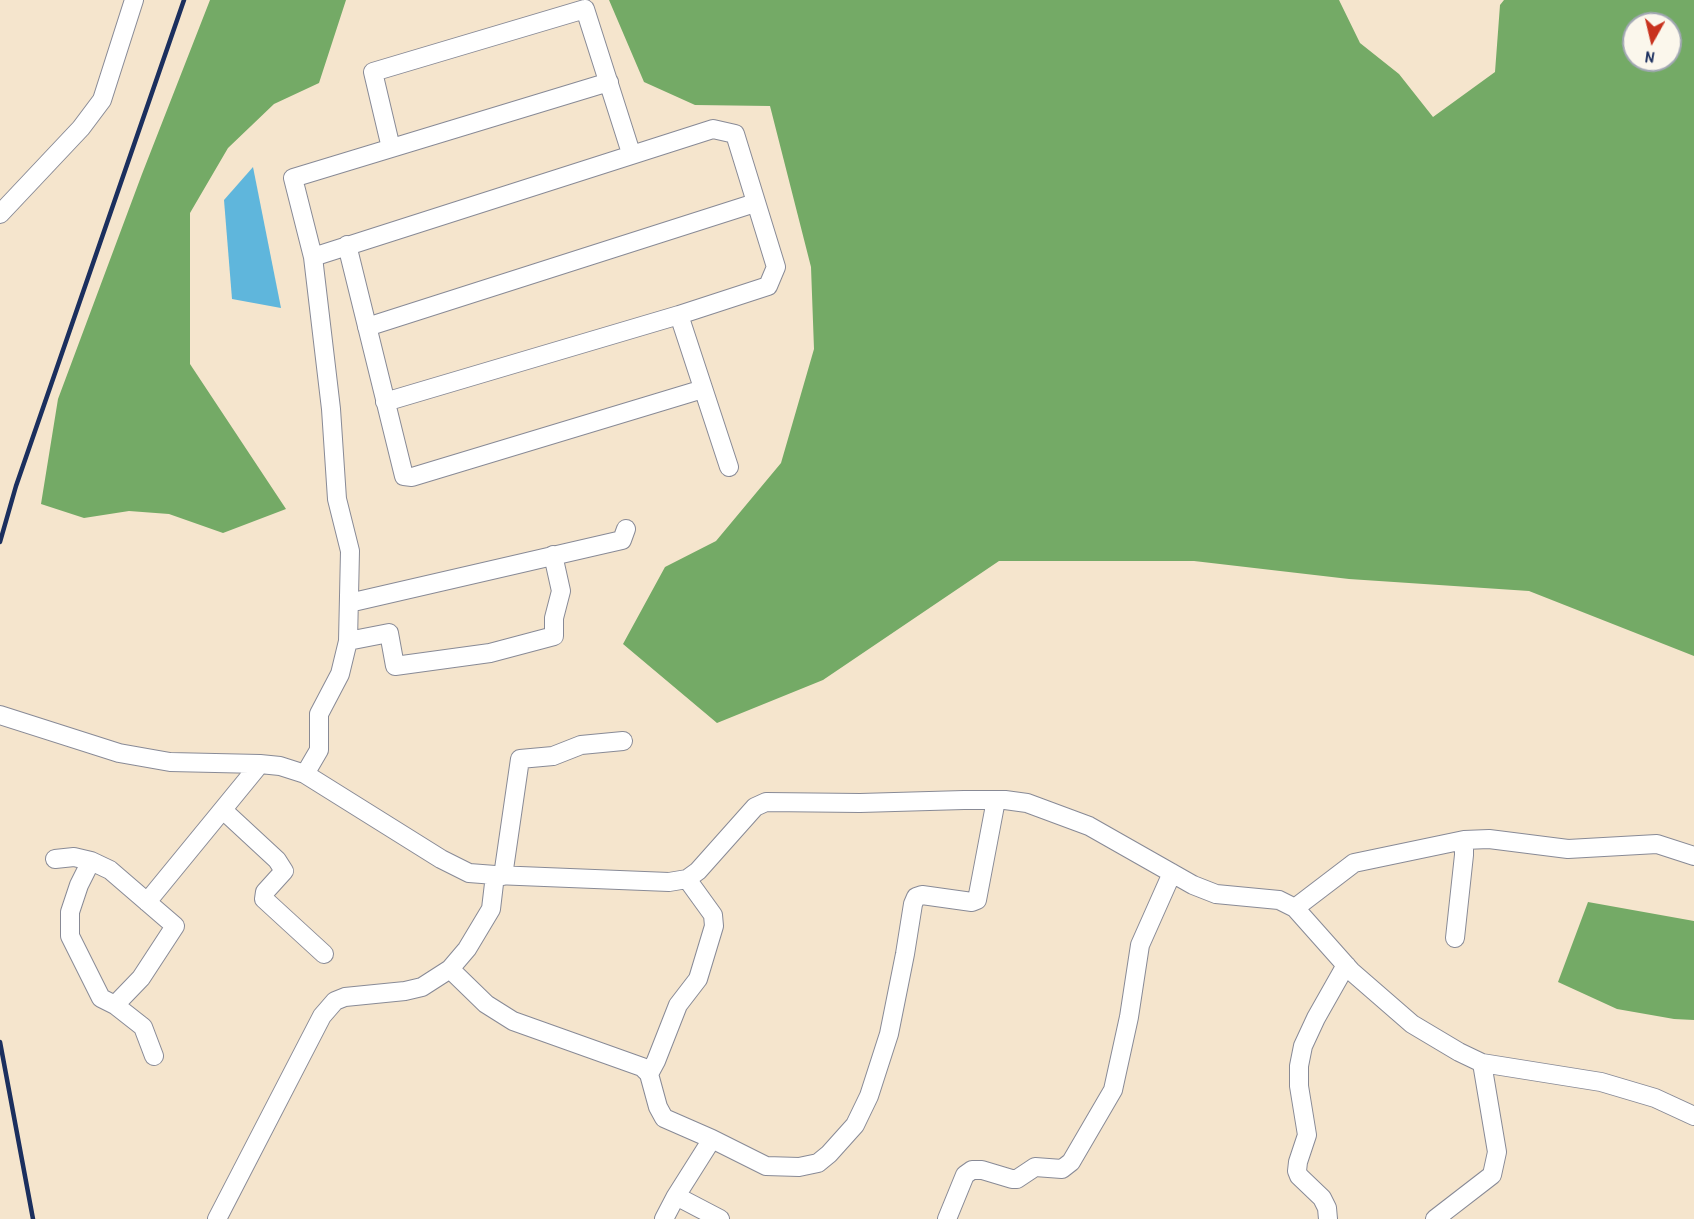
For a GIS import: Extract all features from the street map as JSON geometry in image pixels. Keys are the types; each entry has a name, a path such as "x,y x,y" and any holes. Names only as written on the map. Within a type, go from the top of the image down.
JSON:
{"street":[{"path":"0,214 81,128 102,100 134,0"},
{"path":"391,148 373,72 585,9 631,153"},
{"path":"305,774 319,750 319,714 340,674 348,641 350,551 337,499 332,409 313,257 292,178 609,82"},
{"path":"313,257 509,195 631,153 713,129 735,134 776,267 768,286 680,315 385,402"},
{"path":"367,327 755,203"},
{"path":"347,245 404,476 412,477 703,389"},
{"path":"680,315 729,467"},
{"path":"349,603 622,540 626,529"},
{"path":"348,641 389,633 395,666 490,653 554,636 554,618 561,591 553,555"},
{"path":"0,715 119,753 170,762 280,766 305,774 441,859 469,873 499,876 669,882 687,879 698,871 755,807 766,802 860,803 996,800 1027,802 1089,826 1193,885 1216,894 1279,900 1295,908 1346,965 1412,1024 1482,1063 1601,1082 1655,1098 1694,1116"},
{"path":"217,1219 322,1016 335,1001 345,997 422,987 450,969 467,949 491,909 520,759 553,756 581,745 623,741"},
{"path":"147,902 260,764"},
{"path":"450,969 486,1004 513,1021 642,1067 649,1074 658,1107 664,1118 766,1166 799,1167 818,1163 855,1125 869,1096 889,1035 916,897 922,895 972,902 977,900 996,800"},
{"path":"223,810 278,860 284,871 265,892 264,899 324,954"},
{"path":"1295,908 1354,863 1464,840 1489,839 1568,849 1657,844 1694,856"},
{"path":"1455,938 1464,840"},
{"path":"55,859 74,857 91,861 110,870 175,926 141,978 115,1005"},
{"path":"91,861 79,885 70,912 70,936 100,998 115,1005 143,1027 154,1056"},
{"path":"947,1219 965,1175 972,1170 982,1170 1017,1179 1035,1167 1062,1169 1071,1162 1113,1090 1129,1017 1140,945 1173,873"},
{"path":"649,1074 678,1005 699,979 714,926 713,915 687,879"},
{"path":"1328,1219 1327,1208 1322,1198 1299,1176 1297,1171 1307,1135 1299,1086 1299,1066 1303,1046 1346,965"},
{"path":"1435,1219 1492,1175 1497,1152 1482,1063"},
{"path":"664,1219 712,1139"},
{"path":"676,1196 720,1219"}],"green space":[{"path":"210,0 346,0 319,83 274,104 228,148 190,213 190,364 286,509 223,533 169,514 129,511 84,518 41,504 58,399"},
{"path":"609,0 1339,0 1360,43 1399,74 1433,117 1495,72 1500,5 1504,0 1694,0 1694,656 1529,591 1349,579 1194,561 999,561 823,680 717,723 623,644 665,567 716,541 781,463 814,349 811,267 770,106 695,105 644,82"},
{"path":"1588,902 1694,921 1694,1020 1674,1019 1617,1009 1558,982"}],"water":[{"path":"253,167 281,308 232,299 224,200"}],"railway":[{"path":"0,542 16,486 184,0"},
{"path":"0,1042 33,1219"}]}
